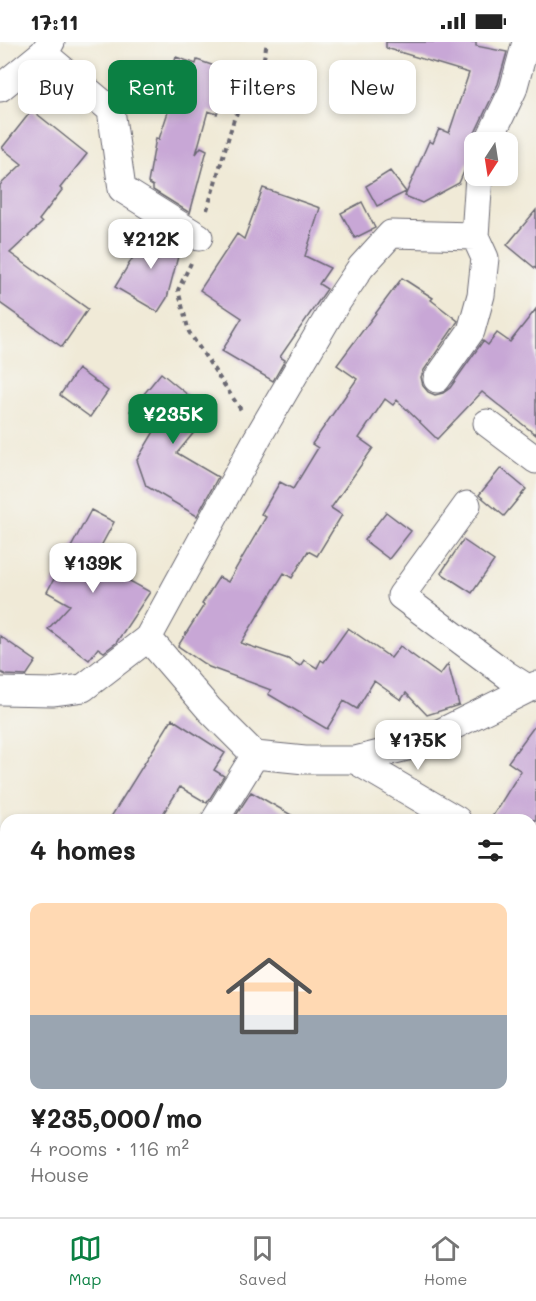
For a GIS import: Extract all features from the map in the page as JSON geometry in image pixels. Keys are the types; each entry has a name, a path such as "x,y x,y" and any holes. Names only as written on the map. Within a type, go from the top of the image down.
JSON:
{"street":[{"path":"493,132 513,90 526,42"},
{"path":"0,88 47,47 111,110 122,189 199,237"},
{"path":"437,379 471,331 481,295 485,258 475,236 478,186"},
{"path":"0,691 52,692 83,687 148,638 258,436 334,307 361,267 391,234 475,236"},
{"path":"487,423 536,460"},
{"path":"467,505 401,596 507,675 533,687"},
{"path":"148,638 209,709 255,754 305,760 355,760 415,745 533,687"},
{"path":"219,814 255,754"},
{"path":"355,760 447,814"}],"building":[{"path":"386,42 476,42 476,46 507,52 498,84 475,132 464,132 464,172 459,183 422,203 405,196 429,141 433,143 439,129 449,133 469,73 386,48"},
{"path":"197,60 209,64 209,111 196,154 201,147 207,150 190,213 153,190 153,186 148,183 156,138 159,139 167,114 197,114"},
{"path":"29,114 37,114 87,154 60,188 62,190 39,220 42,223 10,253 88,309 62,347 0,303 0,185 22,164 2,148"},
{"path":"390,171 406,192 377,206 366,186"},
{"path":"263,188 320,208 305,256 330,268 319,284 327,289 280,357 285,360 273,381 222,351 242,318 200,290 237,234 244,239"},
{"path":"362,202 375,228 355,238 341,213"},
{"path":"536,210 536,269 507,245"},
{"path":"152,226 181,245 167,298 158,312 115,287"},
{"path":"402,278 433,298 431,300 458,321 421,377 423,386 435,395 450,388 483,341 488,345 497,333 510,342 536,309 536,435 482,392 437,439 397,400 393,405 385,399 359,438 373,448 331,508 342,515 317,556 308,551 292,578 284,573 241,643 288,659 300,666 304,660 317,668 321,660 324,662 348,628 391,658 400,646 440,675 448,664 459,705 427,715 406,693 401,700 374,681 357,709 344,701 327,729 268,694 271,690 209,667 178,646 219,577 228,582 266,517 261,514 280,482 293,489 318,448 312,444 357,379 337,365"},
{"path":"78,369 108,391 90,417 60,395"},
{"path":"161,373 210,413 177,453 218,477 197,516 146,486 137,460 155,430 130,411"},
{"path":"501,468 526,489 504,516 479,495"},
{"path":"91,510 114,522 93,561 150,592 116,643 104,652 98,648 89,660 48,629 70,605 47,592"},
{"path":"386,512 411,531 389,559 364,540"},
{"path":"463,540 494,561 472,593 441,573"},
{"path":"0,636 36,661 26,676 6,675 0,672"},
{"path":"172,719 225,753 214,770 224,776 207,803 180,787 163,814 113,814"},
{"path":"536,724 536,814 494,814 521,771 508,762"},
{"path":"251,792 290,814 237,814"}]}
